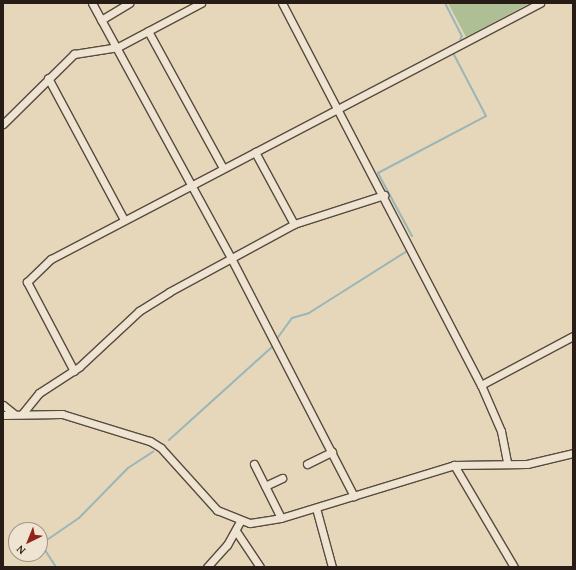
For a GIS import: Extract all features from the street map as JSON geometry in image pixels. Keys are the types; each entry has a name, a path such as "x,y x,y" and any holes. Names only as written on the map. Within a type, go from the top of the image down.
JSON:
{"street":[{"path":"92,3 118,47 191,184 354,496"},
{"path":"101,20 129,3"},
{"path":"3,124 74,54 118,47 200,3"},
{"path":"282,3 384,195 481,385 502,431 507,463"},
{"path":"74,371 27,282 55,256 540,3"},
{"path":"148,30 223,168"},
{"path":"48,78 124,220"},
{"path":"255,152 294,224"},
{"path":"22,414 39,393 74,371 139,311 230,258 294,224 384,195"},
{"path":"481,385 573,336"},
{"path":"3,405 14,414"},
{"path":"3,414 62,414 150,441 166,453 217,510 240,522 259,523 281,518 454,465 538,463 572,455"},
{"path":"307,464 332,452"},
{"path":"254,464 281,518"},
{"path":"454,465 514,567"},
{"path":"265,486 282,478"},
{"path":"316,508 332,567"},
{"path":"207,567 236,532 240,522"},
{"path":"236,532 260,567"}],"green space":[{"path":"448,3 530,3 466,37"}],"waterway":[{"path":"445,3 462,36 460,40"},
{"path":"412,236 378,173 486,116 453,53"},
{"path":"276,340 292,318 309,313 407,251"},
{"path":"169,440 273,346"},
{"path":"56,567 41,544 79,518 128,468 153,452"}]}
